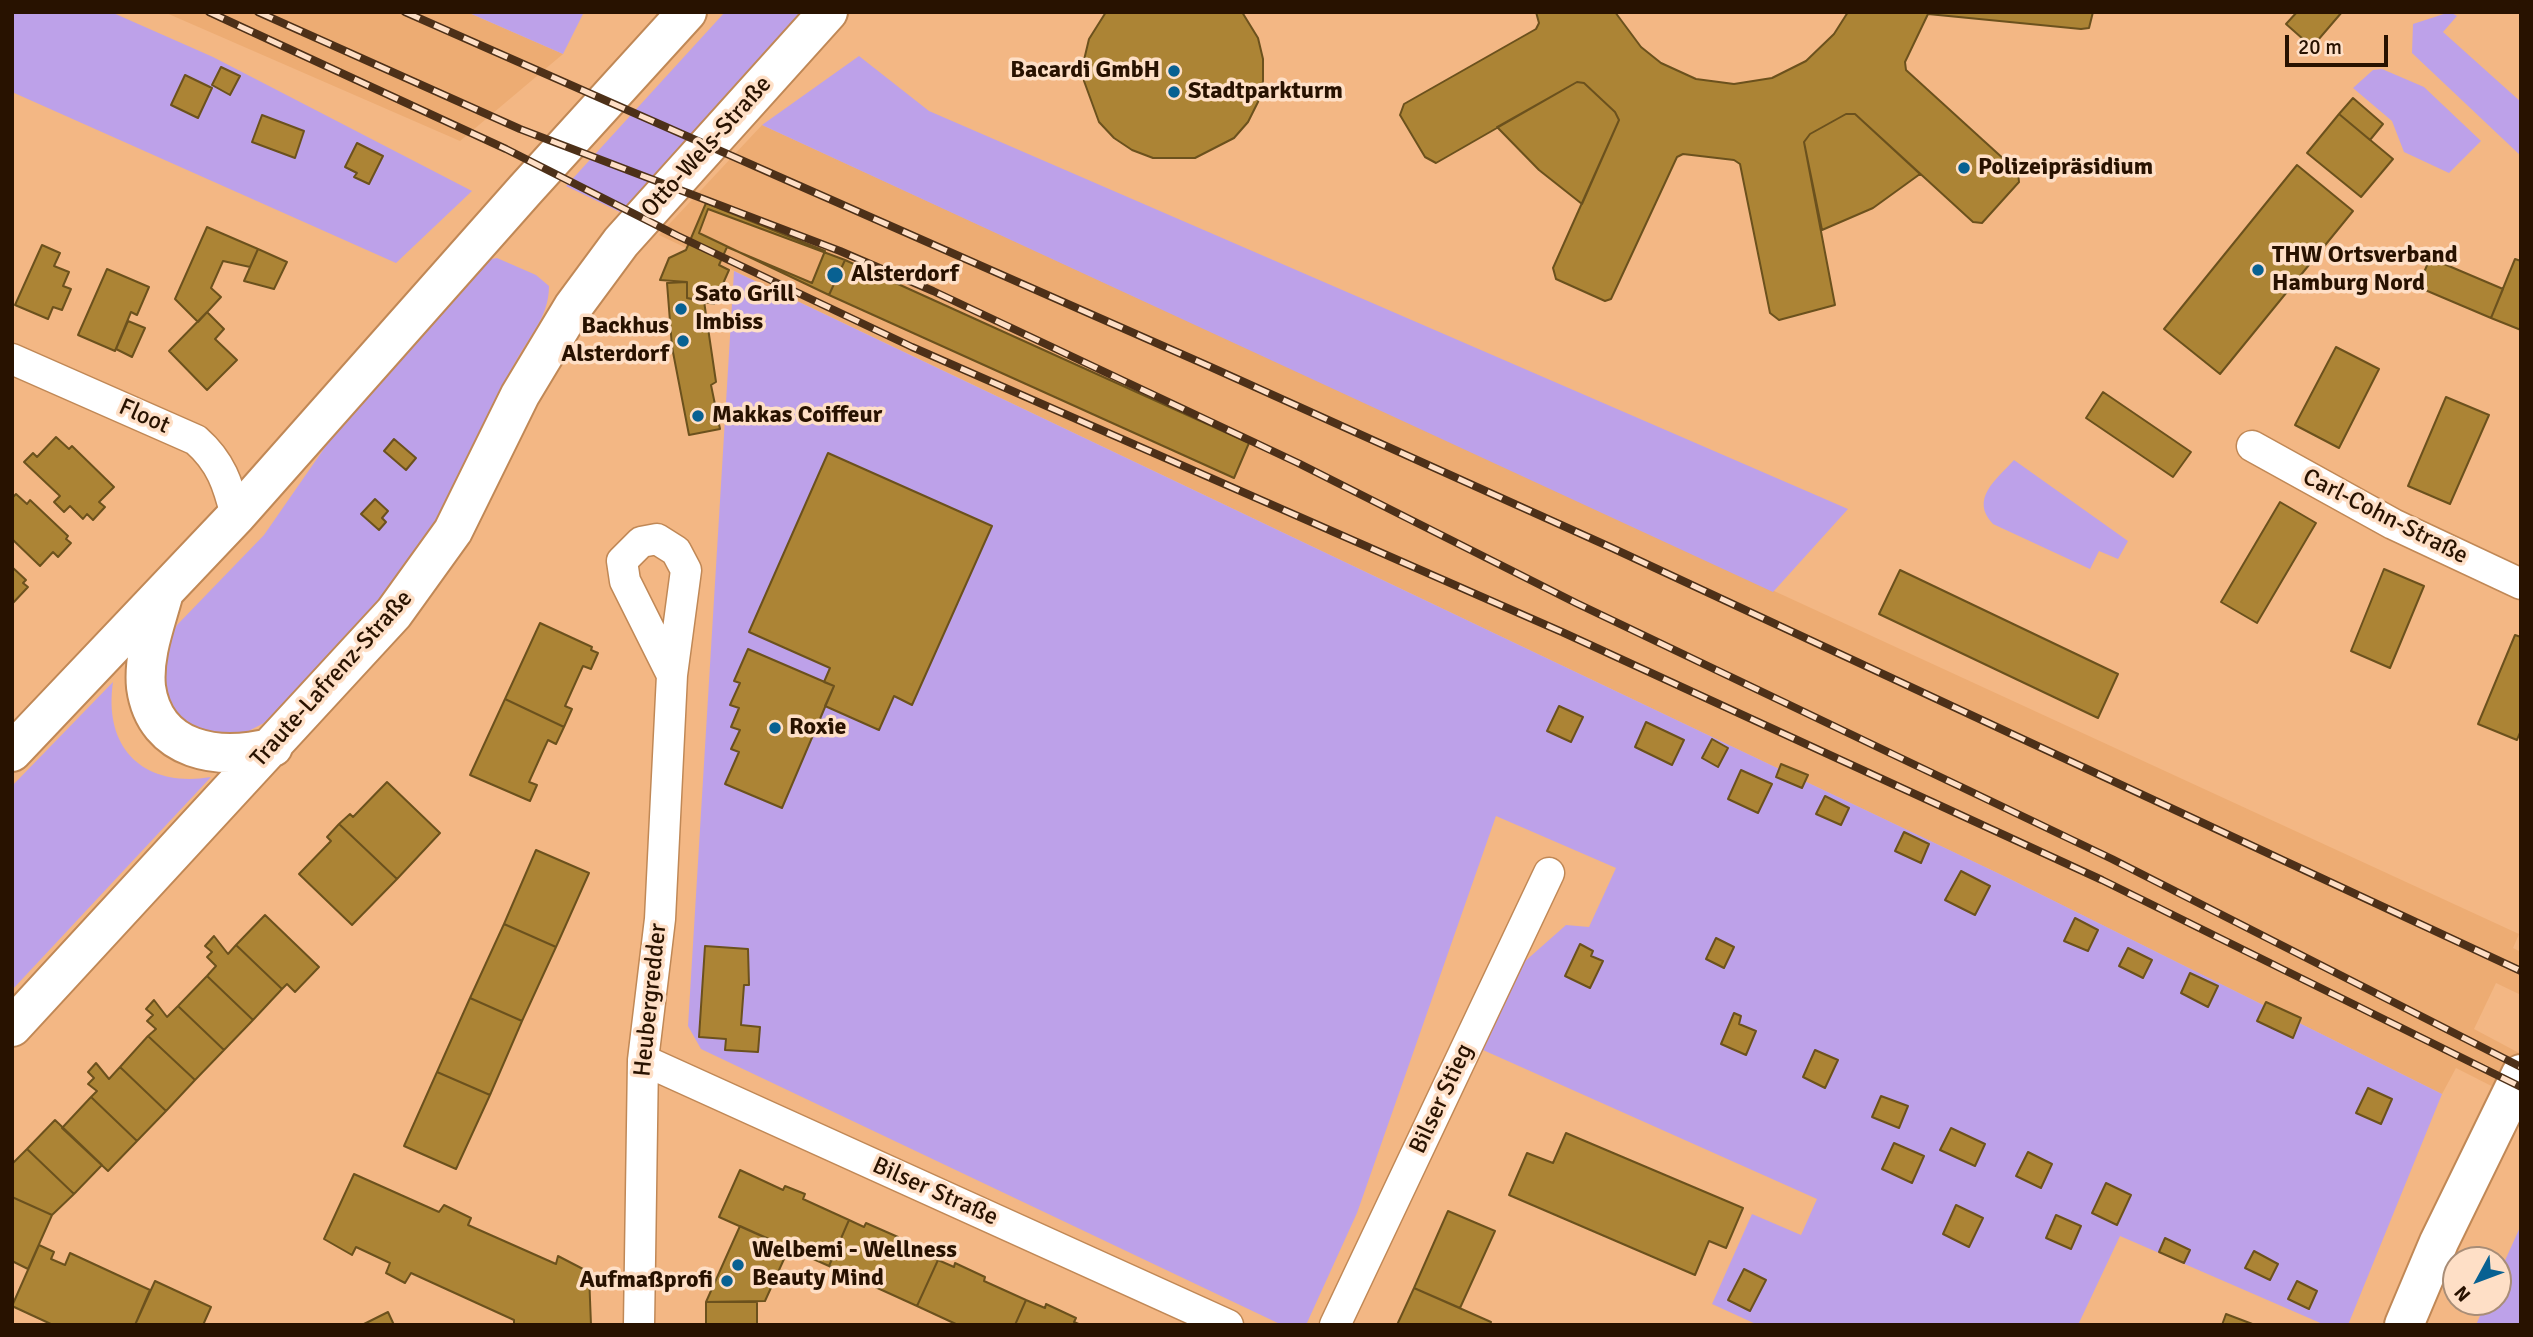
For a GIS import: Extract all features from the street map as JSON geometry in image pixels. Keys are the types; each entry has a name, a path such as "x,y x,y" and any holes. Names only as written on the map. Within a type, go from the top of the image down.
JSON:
{"main road":[{"path":"12,752 236,516 687,12"},
{"name":"Otto-Wels-Straße","path":"589,284 621,242 828,12"},
{"name":"Traute-Lafrenz-Straße","path":"12,1027 355,659 431,565 453,531 552,336 589,284"},
{"path":"165,591 149,645 147,666 146,685 156,718 166,730 194,748 231,755 273,747"},
{"path":"2404,1325 2439,1242 2521,1074"}],"street":[{"name":"Floot","path":"12,359 196,440 212,454 221,468 236,516"},
{"name":"Carl-Cohn-Straße","path":"2252,446 2393,524 2521,584"},
{"name":"Heubergredder","path":"639,1325 643,1060 660,919 672,675"},
{"name":"Bilser Stieg","path":"1335,1325 1549,873"},
{"name":"Bilser Straße","path":"643,1060 1228,1325"}],"shaded area":[{"path":"12,12 111,12 213,57 472,191 396,263 12,92"},
{"path":"164,12 467,12 563,54 460,141"},
{"path":"467,12 584,12 563,54"},
{"path":"725,12 805,12 624,214 566,186"},
{"path":"2450,12 2457,16 2443,32 2521,102 2521,156 2412,53 2413,24"},
{"path":"859,56 929,111 1848,509 1773,592 762,125"},
{"path":"2382,69 2424,87 2481,141 2449,173 2404,152 2392,121 2353,88 2373,70"},
{"path":"762,125 2519,934 2513,948 2521,952 2521,995 2496,983 2474,1029 2521,1054 2521,1101 2456,1068 2442,1094 2006,877 659,235"},
{"path":"497,258 536,275 549,286 548,298 541,318 513,367 450,496 405,570 356,631 264,723 235,738 184,725 164,698 165,648 177,625 264,535 330,440 476,270 486,260"},
{"path":"734,271 2006,877 2442,1094 2348,1325 2325,1325 2120,1236 2078,1325 1758,1325 1712,1304 1752,1214 1801,1235 1817,1199 1483,1050 1523,963 1566,925 1589,927 1616,868 1496,816 1357,1213 1306,1325 1282,1325 701,1049 688,1026"},
{"path":"2014,460 2128,541 2118,559 2099,551 2090,569 1993,524 1986,515 1985,498 1994,482"},
{"path":"113,682 115,727 122,745 134,759 148,770 166,776 187,779 211,777 12,990 12,786"},
{"path":"2521,1225 2521,1325 2476,1325 2480,1316 2512,1316 2512,1246"}],"building":[{"name":"Stadtparkturm","path":"1106,12 1242,12 1258,38 1263,59 1263,81 1258,102 1248,122 1234,138 1195,158 1153,158 1132,150 1114,138 1099,122 1084,81 1084,60 1089,39"},
{"name":"Polizeipräsidium","path":"1536,12 1615,12 1641,47 1661,63 1696,79 1734,84 1772,78 1806,61 1834,34 1848,12 2093,12 2089,28 2081,29 1928,14 1905,62 1906,70 2018,172 2019,182 1982,223 1973,222 1855,114 1846,114 1810,134 1804,142 1835,305 1779,320 1770,313 1740,164 1734,160 1683,154 1677,157 1611,299 1605,301 1556,279 1553,268 1619,120 1615,112 1584,83 1577,82 1436,163 1425,157 1400,115 1404,104 1536,29 1539,23"},
{"path":"2297,12 2342,12 2312,47 2286,24"},
{"path":"221,67 240,76 230,95 212,85"},
{"path":"185,75 212,88 198,118 171,105"},
{"path":"1577,82 1584,83 1615,112 1619,120 1582,204 1539,170 1497,127"},
{"path":"2353,98 2383,124 2370,140 2339,114"},
{"path":"1846,114 1855,114 1920,174 1873,208 1822,230 1804,142 1810,134"},
{"path":"2339,114 2393,159 2361,197 2307,153"},
{"path":"262,115 304,131 295,158 252,142"},
{"path":"357,143 383,156 369,184 354,177 357,173 345,167"},
{"name":"THW Ortsverband Hamburg Nord","path":"2297,165 2353,211 2220,374 2164,329"},
{"path":"706,203 825,251 812,283 727,247 719,265 729,270 714,304 687,298 687,282 660,280 669,258 686,250"},
{"path":"708,209 845,260 829,295 699,233"},
{"path":"207,227 258,249 250,267 223,261 211,288 221,297 198,322 175,299"},
{"path":"42,245 60,253 54,266 69,272 63,286 71,289 62,310 53,307 48,319 15,305"},
{"path":"258,249 287,262 274,289 244,281"},
{"path":"2430,258 2503,289 2491,318 2418,287"},
{"path":"2515,259 2521,261 2521,330 2491,318"},
{"path":"845,260 1249,443 1234,478 829,295"},
{"path":"107,269 149,287 137,315 131,312 115,351 78,335"},
{"path":"687,282 687,298 704,301 716,382 711,385 720,429 689,435 672,347 667,283"},
{"path":"207,312 224,329 215,339 237,360 207,390 169,351"},
{"path":"128,321 145,328 132,357 116,349"},
{"path":"2336,347 2379,369 2339,448 2295,425"},
{"path":"2103,392 2191,452 2173,477 2086,418"},
{"path":"2446,397 2489,415 2450,504 2408,486"},
{"path":"56,437 69,449 72,446 114,487 99,502 105,507 93,520 87,514 83,519 70,506 64,512 54,502 60,496 24,462 33,453 37,457"},
{"path":"394,439 416,458 406,470 384,451"},
{"path":"828,453 992,526 912,705 894,696 879,730 825,706 834,686 824,682 830,668 749,632"},
{"path":"16,494 27,504 30,500 68,536 66,539 71,543 58,557 53,552 40,566 12,539 12,498"},
{"path":"375,499 388,511 382,518 386,522 379,530 361,514"},
{"path":"2280,502 2316,523 2257,623 2221,602"},
{"path":"12,567 26,580 23,583 28,587 12,604"},
{"path":"2384,569 2424,586 2390,668 2351,651"},
{"path":"1900,570 2118,674 2098,718 1879,614"},
{"path":"540,623 592,647 591,650 598,653 591,669 583,666 565,706 572,709 564,727 505,699"},
{"path":"2515,635 2521,637 2521,730 2517,740 2478,724"},
{"name":"Roxie","path":"748,649 834,686 782,808 725,784 739,752 731,749 740,730 731,727 739,708 730,705 740,683 734,681"},
{"path":"505,699 564,727 556,744 548,740 529,782 537,785 530,801 470,775"},
{"path":"1559,706 1583,717 1571,742 1547,731"},
{"path":"1646,722 1684,740 1672,765 1635,747"},
{"path":"1712,739 1728,748 1718,767 1702,758"},
{"path":"1781,764 1808,775 1802,788 1776,777"},
{"path":"1741,770 1772,784 1758,813 1728,799"},
{"path":"387,782 440,833 397,879 339,824 350,814 353,817"},
{"path":"1825,796 1849,808 1841,825 1816,814"},
{"path":"339,824 397,879 352,925 299,874 331,841 327,837"},
{"path":"1904,832 1929,844 1921,863 1895,851"},
{"path":"536,850 589,873 556,947 504,924"},
{"path":"1961,871 1990,886 1975,915 1945,900"},
{"path":"265,915 319,967 295,992 287,984 282,989 236,945"},
{"path":"2075,918 2098,930 2088,951 2064,941"},
{"path":"504,924 556,947 522,1021 470,998"},
{"path":"214,936 228,954 236,945 282,989 253,1020 207,976 216,966 207,957 212,952 205,946"},
{"path":"1716,938 1734,947 1724,968 1706,959"},
{"path":"1580,944 1593,951 1591,956 1603,961 1590,988 1565,976"},
{"path":"705,946 748,949 749,985 744,985 741,1025 760,1027 758,1052 725,1050 726,1039 699,1037"},
{"path":"2128,948 2152,960 2143,978 2119,966"},
{"path":"2190,973 2218,986 2208,1007 2181,993"},
{"path":"207,976 253,1020 224,1050 178,1006"},
{"path":"470,998 522,1021 490,1095 437,1072"},
{"path":"154,1000 167,1017 178,1006 224,1050 195,1080 148,1036 156,1029 147,1021 153,1015 146,1009"},
{"path":"2266,1002 2301,1018 2293,1038 2257,1021"},
{"path":"1734,1013 1741,1016 1739,1024 1756,1031 1746,1055 1721,1044"},
{"path":"148,1036 195,1080 166,1111 120,1067"},
{"path":"1815,1050 1838,1060 1825,1088 1803,1077"},
{"path":"96,1063 109,1079 120,1067 166,1111 137,1141 91,1097 97,1091 88,1084 94,1078 88,1072"},
{"path":"437,1072 490,1095 456,1169 404,1146"},
{"path":"2368,1088 2392,1099 2381,1124 2356,1113"},
{"path":"1881,1096 1908,1106 1899,1128 1872,1117"},
{"path":"91,1097 137,1141 108,1171 62,1128"},
{"path":"55,1120 102,1165 74,1194 27,1149"},
{"path":"1951,1128 1985,1144 1975,1166 1940,1150"},
{"path":"1566,1133 1743,1208 1726,1248 1709,1241 1695,1275 1509,1195 1527,1153 1553,1163"},
{"path":"1894,1143 1924,1156 1912,1183 1882,1169"},
{"path":"27,1149 74,1194 52,1215 12,1197 12,1164"},
{"path":"2028,1152 2052,1164 2041,1188 2016,1176"},
{"path":"740,1170 783,1190 785,1186 805,1194 803,1199 849,1220 829,1266 719,1217"},
{"path":"354,1174 439,1212 444,1205 471,1218 468,1225 556,1264 558,1256 583,1269 589,1274 591,1325 514,1325 514,1320 411,1273 405,1283 386,1273 390,1263 356,1247 352,1255 324,1239"},
{"path":"2106,1183 2131,1195 2117,1225 2092,1213"},
{"path":"12,1197 52,1215 28,1269 12,1261"},
{"path":"1956,1205 1983,1218 1969,1247 1943,1234"},
{"path":"1448,1211 1495,1231 1460,1308 1414,1288"},
{"path":"2056,1215 2081,1226 2071,1249 2046,1238"},
{"path":"849,1220 864,1227 866,1223 898,1237 896,1241 938,1260 917,1306 829,1266"},
{"path":"740,1226 789,1248 765,1301 706,1302"},
{"path":"2165,1238 2190,1250 2184,1263 2159,1252"},
{"path":"39,1245 54,1252 51,1259 65,1265 70,1253 150,1290 135,1325 53,1325 12,1306"},
{"path":"2254,1251 2278,1264 2270,1280 2245,1268"},
{"path":"938,1260 954,1267 955,1263 985,1277 984,1281 1026,1300 1015,1325 958,1325 917,1306"},
{"path":"1744,1269 1766,1280 1750,1311 1728,1300"},
{"path":"155,1281 211,1307 203,1325 135,1325"},
{"path":"2297,1281 2317,1291 2309,1309 2288,1299"},
{"path":"1414,1288 1491,1322 1490,1325 1397,1325"},
{"path":"1026,1300 1045,1308 1046,1304 1076,1318 1074,1322 1081,1325 1015,1325"},
{"path":"706,1302 757,1302 757,1325 706,1325"},
{"path":"388,1312 394,1325 362,1325"},
{"path":"2226,1314 2255,1325 2222,1325"}],"railway":[{"path":"209,12 506,149 678,236 912,347 1562,632 2102,880 2521,1087"},
{"path":"258,12 520,129 840,251 933,291 1298,463 1576,603 2112,859 2521,1067"},
{"path":"405,12 1204,364 1610,547 2521,971"}],"place":[{"name":"Bacardi GmbH","path":"1174,71"},
{"name":"Stadtparkturm","path":"1174,92"},
{"name":"Polizeipräsidium","path":"1964,168"},
{"name":"THW Ortsverband Hamburg Nord","path":"2258,270"},
{"name":"Alsterdorf","path":"835,275"},
{"name":"Sato Grill Imbiss","path":"681,309"},
{"name":"Backhus Alsterdorf","path":"683,341"},
{"name":"Makkas Coiffeur","path":"698,416"},
{"name":"Roxie","path":"775,728"},
{"name":"Welbemi - Wellness Beauty Mind","path":"738,1265"},
{"name":"Aufmaßprofi","path":"727,1281"}]}
